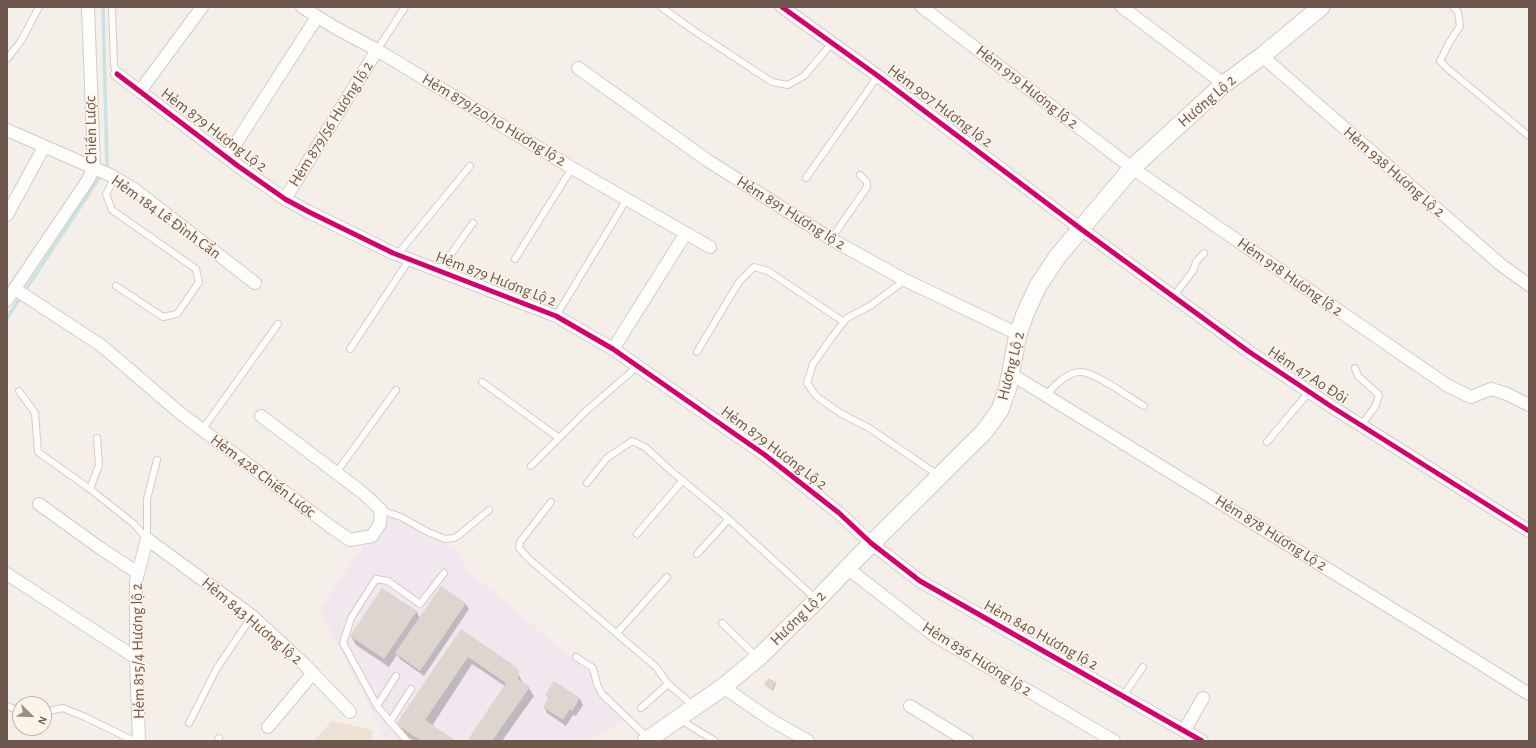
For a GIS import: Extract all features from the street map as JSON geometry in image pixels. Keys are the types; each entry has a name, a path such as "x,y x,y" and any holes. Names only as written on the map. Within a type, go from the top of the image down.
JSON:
{"main road":[{"name":"Hương Lộ 2","path":"648,740 678,718 695,708 758,658 984,432 1000,410 1008,387 1018,334 1025,314 1038,286 1058,256 1132,168 1224,84 1262,56 1320,7"}],"street":[{"name":"Chiến Lược","path":"7,300 17,291 96,168 88,7"},
{"path":"140,92 202,7"},
{"name":"Hẻm 879/20/10 Hương lộ 2","path":"302,7 317,17 377,50 572,168 710,247"},
{"name":"Hẻm 907 Hương lộ 2","path":"782,7 878,76 1081,229"},
{"name":"Hẻm 919 Hương lộ 2","path":"922,7 1132,168"},
{"path":"1122,7 1224,84"},
{"path":"227,157 317,17"},
{"name":"Hẻm 879/56 Hương lộ 2","path":"285,199 377,50"},
{"name":"Hẻm 938 Hương Lộ 2","path":"1262,56 1494,258 1529,285"},
{"name":"Hẻm 891 Hương lộ 2","path":"578,68 707,160 831,239 905,280 1018,334"},
{"name":"Hẻm 879 Hương Lộ 2","path":"117,74 285,199 397,255 556,316 613,349 765,455 839,513 872,543"},
{"name":"Hẻm 184 Lê Đình Cẩn","path":"7,131 96,168 134,189 255,283"},
{"path":"7,215 44,147"},
{"name":"Hẻm 918 Hương lộ 2","path":"1132,168 1448,386 1471,397 1492,389 1507,394 1529,405"},
{"name":"Hẻm 47 Ao Đôi","path":"1081,229 1248,351 1309,392 1529,532"},
{"path":"613,349 686,233"},
{"name":"Hẻm 428 Chiến Lược","path":"17,291 102,346 180,413 350,540 372,536 380,524 381,510"},
{"name":"Hẻm 878 Hương Lộ 2","path":"1011,374 1419,624 1529,694"},
{"path":"261,416 363,493 381,510"},
{"path":"39,504 100,548 138,573"},
{"name":"Hẻm 815/4 Hương lộ 2","path":"139,741 136,658 136,581 147,539"},
{"name":"Hẻm 843 Hương lộ 2","path":"147,539 252,616 313,673 350,712"},
{"name":"Hẻm 840 Hương lộ 2","path":"872,543 920,581 1202,741"},
{"name":"Hẻm 836 Hương lộ 2","path":"847,568 935,636 1114,741"},
{"path":"7,574 136,658"},
{"path":"268,727 313,673"},
{"path":"723,687 771,720 808,741"},
{"path":"1184,731 1203,698"},
{"path":"910,706 967,741"}],"lane":[{"path":"7,59 21,40 39,7"},
{"path":"112,7 114,65 117,74"},
{"path":"377,50 405,7"},
{"path":"661,7 772,82 788,85 804,76 832,43"},
{"path":"1453,7 1458,12 1460,26 1440,61 1529,136"},
{"path":"806,178 878,76"},
{"path":"397,255 470,166"},
{"path":"515,259 572,168"},
{"path":"112,176 106,194 112,210 196,269 199,282 177,314 163,317 116,286"},
{"path":"831,239 867,187 867,182 860,176"},
{"path":"556,316 627,199"},
{"path":"439,271 473,223"},
{"path":"1174,297 1193,271 1196,262 1204,253"},
{"path":"350,349 409,260"},
{"path":"697,352 739,282 754,267 768,270 844,322"},
{"path":"905,280 870,306 847,318 814,364 806,383 816,396 840,413 869,428 939,476"},
{"path":"202,430 278,324"},
{"path":"531,466 586,411 638,366"},
{"path":"1356,368 1358,376 1379,395 1375,407 1361,425"},
{"path":"1046,395 1057,383 1080,372 1092,374 1144,406"},
{"path":"482,382 559,438"},
{"path":"336,472 396,390"},
{"path":"19,391 35,413 38,452 90,489 134,524 147,539"},
{"path":"1267,442 1309,392"},
{"path":"90,489 99,465 97,438"},
{"path":"587,483 608,458 632,441 646,447 817,600"},
{"path":"147,539 147,499 157,460"},
{"path":"637,534 683,480"},
{"path":"551,502 520,542 519,548 529,559 656,667 668,684 695,708"},
{"path":"381,510 401,517 428,532 445,539 459,535 489,510"},
{"path":"697,554 728,520"},
{"path":"407,741 377,706 344,643 352,618 376,579 388,581 420,604 444,572"},
{"path":"617,633 667,577"},
{"path":"189,723 217,668 252,616"},
{"path":"722,623 758,658"},
{"path":"576,657 593,668 597,684 602,694 648,740"},
{"path":"1123,696 1143,667"},
{"path":"377,706 396,676"},
{"path":"642,708 668,684"},
{"path":"390,722 411,689"},
{"path":"52,710 63,708 134,741"},
{"path":"678,718 715,741"}],"shaded area":[{"path":"390,517 457,551 467,570 592,675 597,692 624,721 586,741 387,741 320,610 363,546 370,547"},
{"path":"332,721 373,730 371,741 314,741"}],"building":[{"path":"441,586 466,603 420,671 395,653"},
{"path":"382,588 417,611 384,659 350,636"},
{"path":"461,629 516,667 519,671 518,679 530,687 492,741 467,741 506,683 468,657 425,720 456,741 421,741 396,724"},
{"path":"768,678 776,682 772,690 764,685"},
{"path":"554,681 580,698 572,711 570,709 563,720 543,707 549,697 545,695"}],"waterway":[{"path":"7,318 107,166 103,7"}],"cycle path":[{"path":"782,7 878,76 1081,229 1248,351 1332,407 1529,531"},
{"path":"117,74 238,166 285,199 393,253 556,316 613,349 765,455 839,513 871,543 920,581 1202,741"}]}
